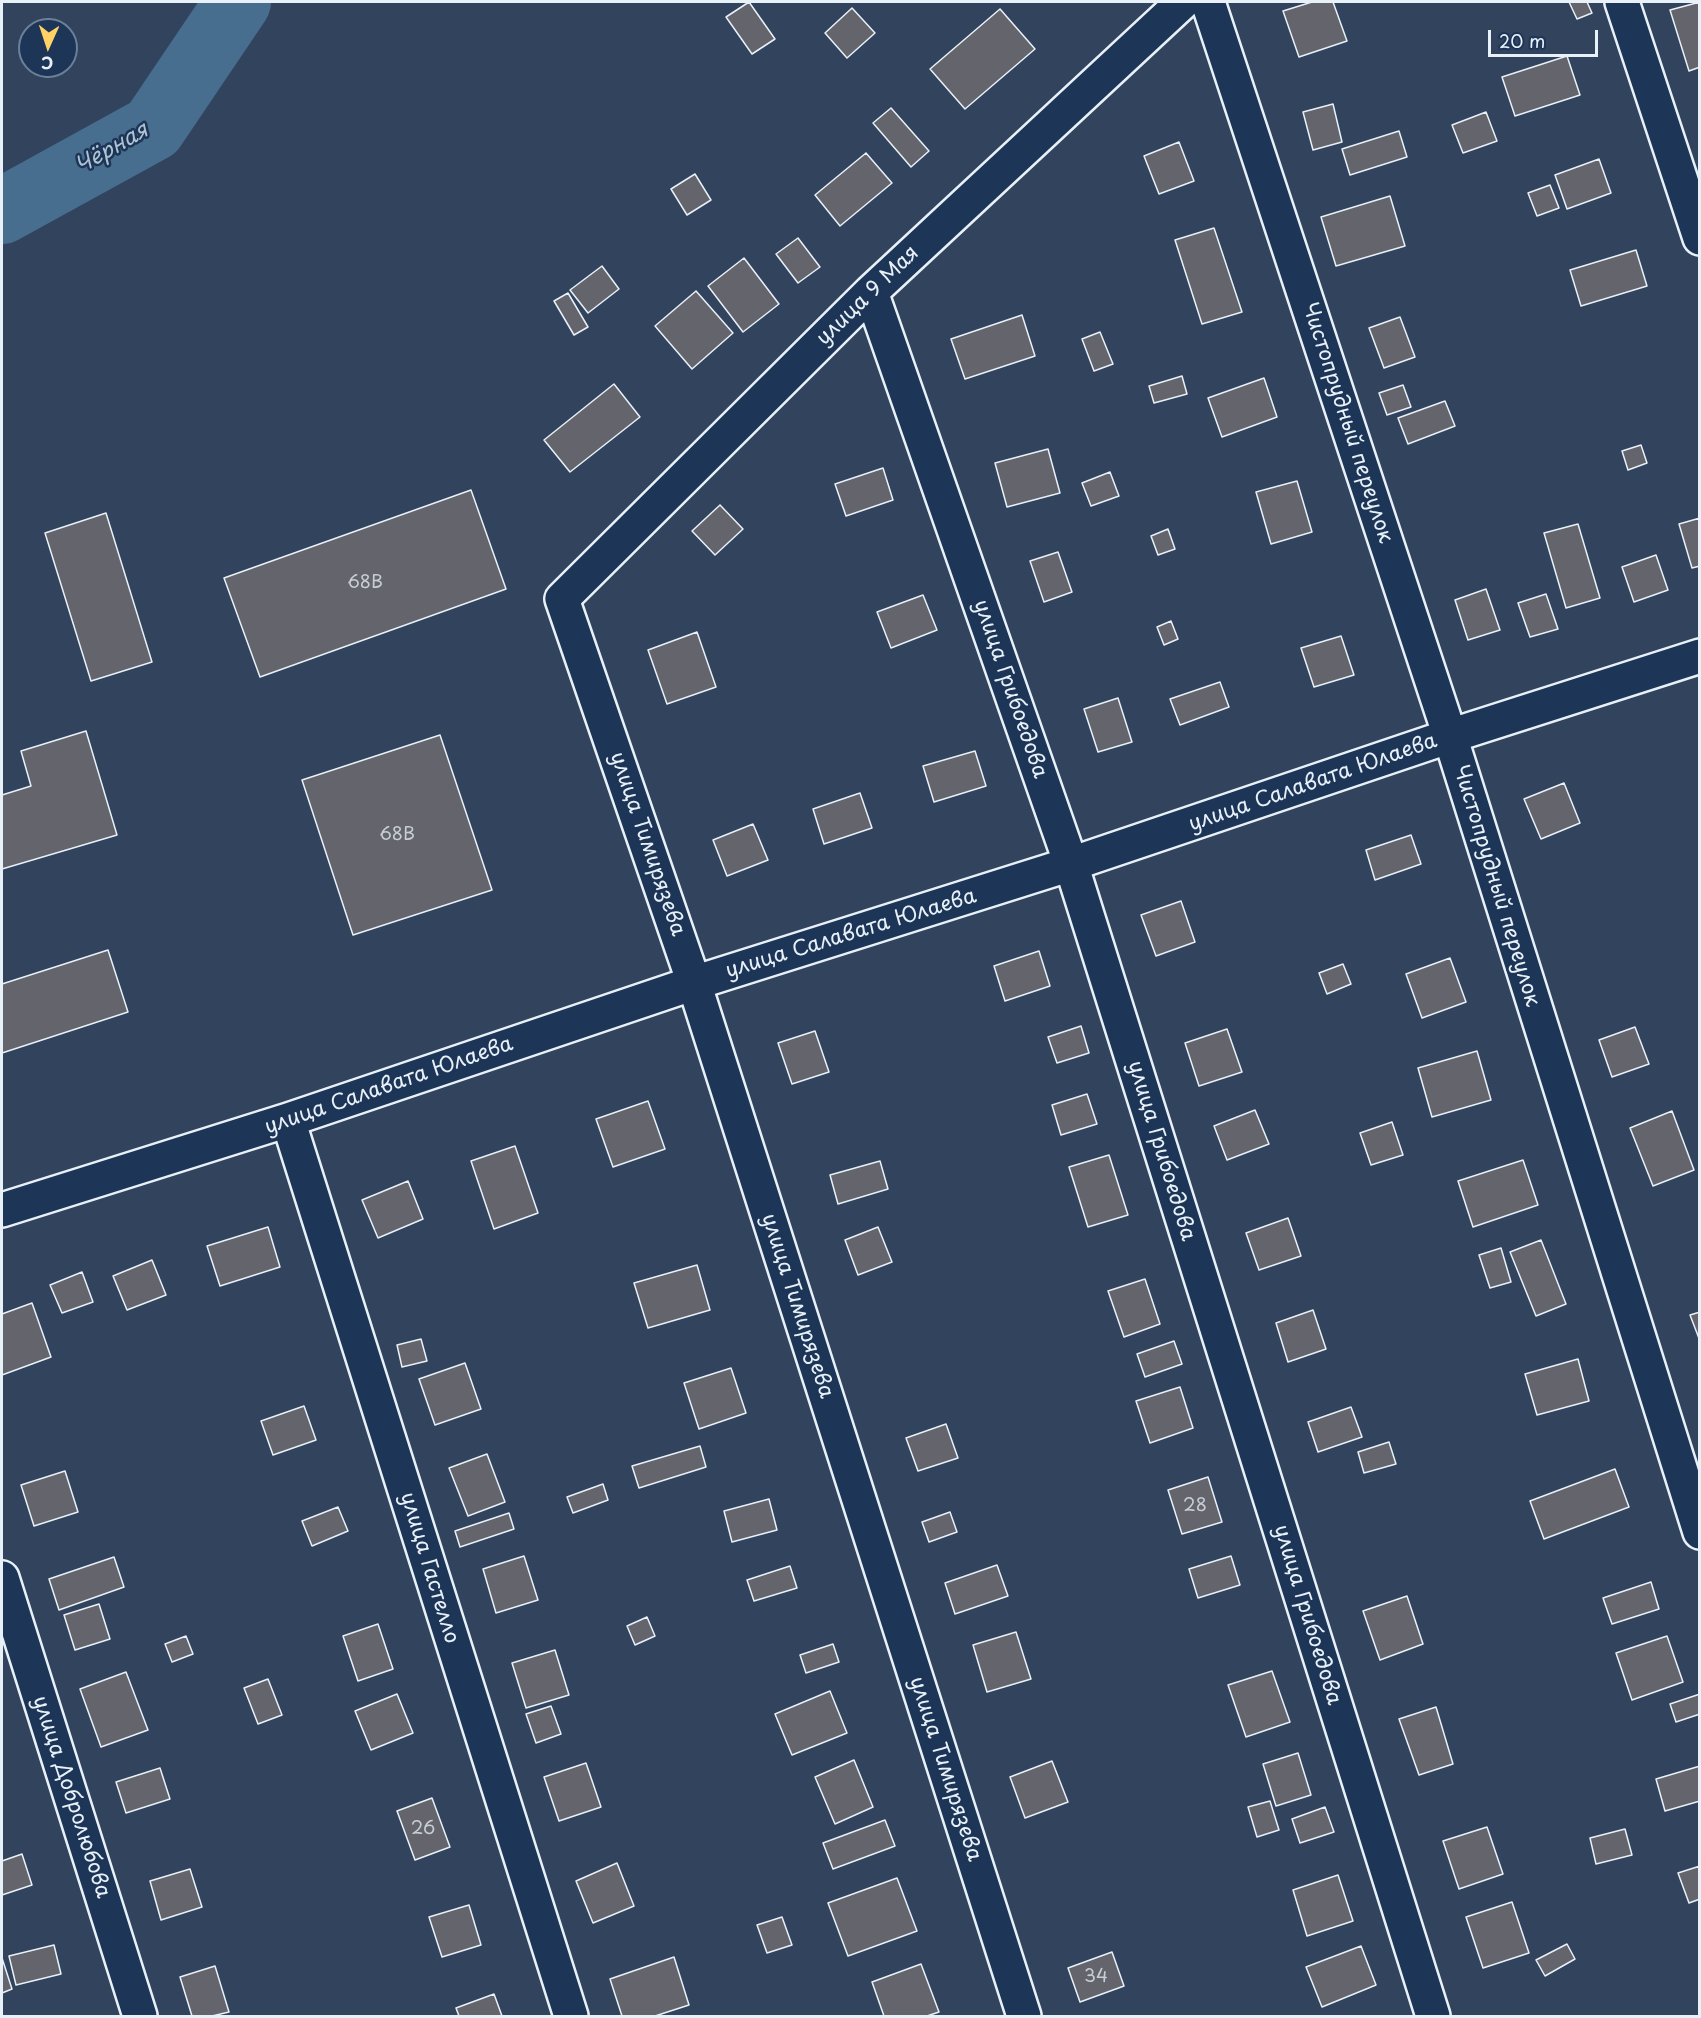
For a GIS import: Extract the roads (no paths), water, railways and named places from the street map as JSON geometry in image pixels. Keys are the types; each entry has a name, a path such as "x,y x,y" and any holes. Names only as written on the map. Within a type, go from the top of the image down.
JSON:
{"street":[{"name":"улица 9 Мая","path":"562,599 871,292 1182,2"},
{"name":"Чистопрудный переулок","path":"1208,2 1450,736 1700,1532"},
{"path":"1622,2 1700,238"},
{"name":"улица Грибоедова","path":"871,292 1071,864 1433,2016"},
{"name":"улица Тимирязева","path":"562,599 694,983 1024,2016"},
{"name":"улица Салавата Юлаева","path":"2,1210 288,1120 694,983 1071,864 1450,736 1700,656"},
{"name":"улица Гастелло","path":"288,1120 571,2016"},
{"name":"улица Добролюбова","path":"2,1578 140,2016"}],"waterway":[{"name":"Чёрная","path":"2,211 153,128 238,2"}]}
